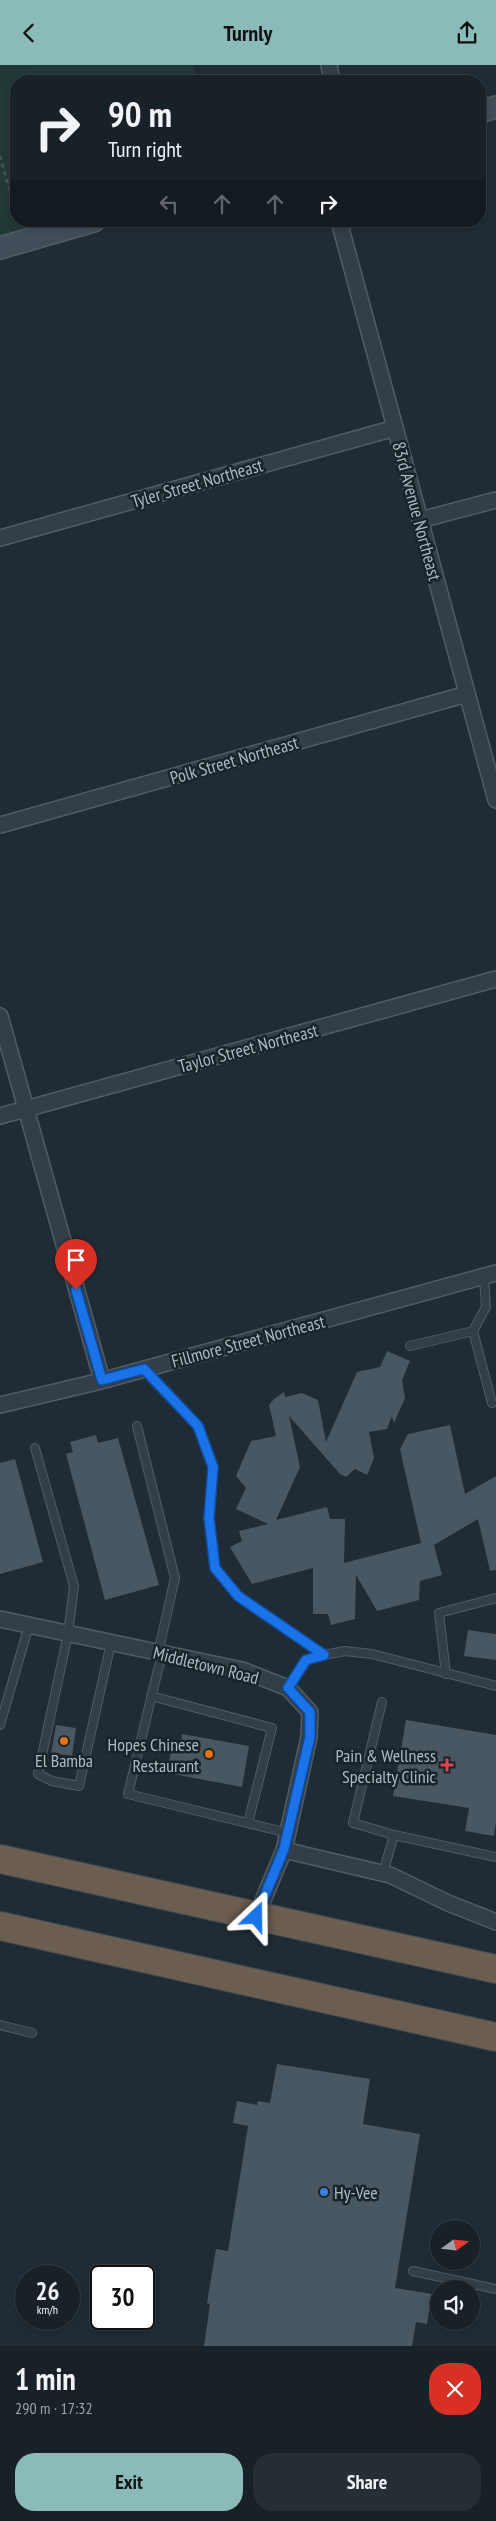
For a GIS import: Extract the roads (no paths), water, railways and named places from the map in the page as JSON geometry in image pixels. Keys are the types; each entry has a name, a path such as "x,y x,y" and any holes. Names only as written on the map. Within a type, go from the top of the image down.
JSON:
{"highway":[{"path":"0,1859 496,1969"},
{"path":"0,1926 496,2037"}],"street":[{"path":"0,248 73,227"},
{"name":"83rd Avenue Northeast","path":"341,227 496,800"},
{"name":"Tyler Street Northeast","path":"0,538 395,427"},
{"path":"420,520 496,500"},
{"name":"Polk Street Northeast","path":"0,825 467,694"},
{"name":"Taylor Street Northeast","path":"0,1116 496,979"},
{"path":"0,1016 102,1380"},
{"name":"Fillmore Street Northeast","path":"0,1405 144,1369 490,1275"},
{"name":"Middletown Road","path":"0,1619 242,1670 288,1688 310,1712 310,1737 284,1849 256,1917"},
{"path":"284,1849 383,1873 448,1903 496,1921"}],"lane":[{"path":"490,1275 486,1307 473,1331 492,1403"},
{"path":"410,1346 473,1331"},
{"path":"144,1369 198,1426 213,1467 209,1518 215,1568 238,1596 324,1655"},
{"path":"137,1426 175,1578 152,1696 128,1793 288,1833"},
{"path":"35,1448 74,1586 68,1634 38,1774 52,1781 79,1786 111,1643"},
{"path":"446,1674 439,1613 496,1597"},
{"path":"0,1725 29,1625"},
{"path":"288,1688 306,1660 345,1651 372,1654 496,1687"},
{"path":"152,1696 272,1728 248,1823"},
{"path":"382,1702 353,1823 394,1835 496,1857"},
{"path":"383,1873 394,1835"},
{"path":"0,2025 32,2033"},
{"path":"413,2271 496,2289"}],"place":[{"name":"El Bamba","path":"64,1741"},
{"name":"Hopes Chinese Restaurant","path":"209,1754"},
{"name":"Pain & Wellness Specialty Clinic","path":"447,1765"},
{"name":"Hy-Vee","path":"324,2192"}]}
